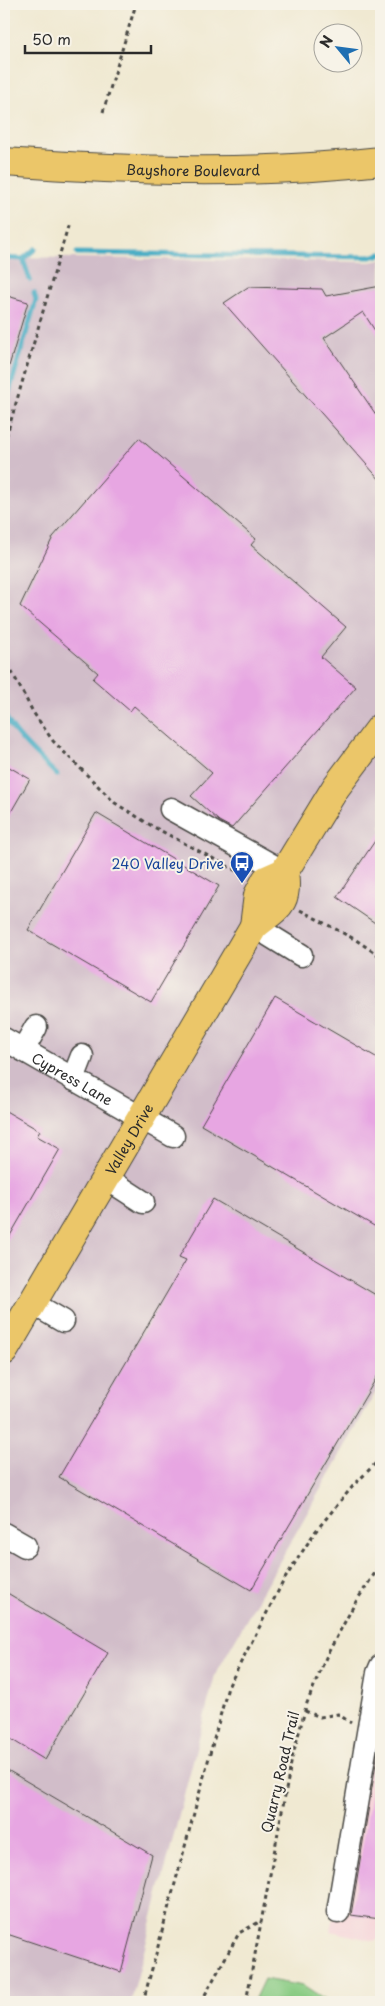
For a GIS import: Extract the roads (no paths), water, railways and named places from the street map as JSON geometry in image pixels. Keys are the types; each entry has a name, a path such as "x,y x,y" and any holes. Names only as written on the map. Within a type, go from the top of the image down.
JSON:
{"main road":[{"name":"Bayshore Boulevard","path":"4,162 196,171 280,169 381,162"},
{"name":"Valley Drive","path":"4,1352 254,926 258,894 266,880 284,872 336,786 381,727"}],"street":[{"path":"171,809 284,872"},
{"path":"254,926 301,955"},
{"path":"23,1050 36,1027"},
{"name":"Cypress Lane","path":"4,1039 140,1119 173,1136"},
{"path":"73,1079 82,1056"},
{"path":"106,1178 144,1202"},
{"path":"32,1302 63,1321"},
{"path":"4,1534 25,1546"},
{"path":"338,1912 378,1673 381,1666"}],"waterway":[{"path":"4,258 23,259 35,249"},
{"path":"77,253 370,257 381,254"},
{"path":"23,259 30,280"},
{"path":"4,409 36,300 34,293"},
{"path":"4,714 21,739 57,775"}],"place":[{"name":"240 Valley Drive","path":"242,884"}]}
